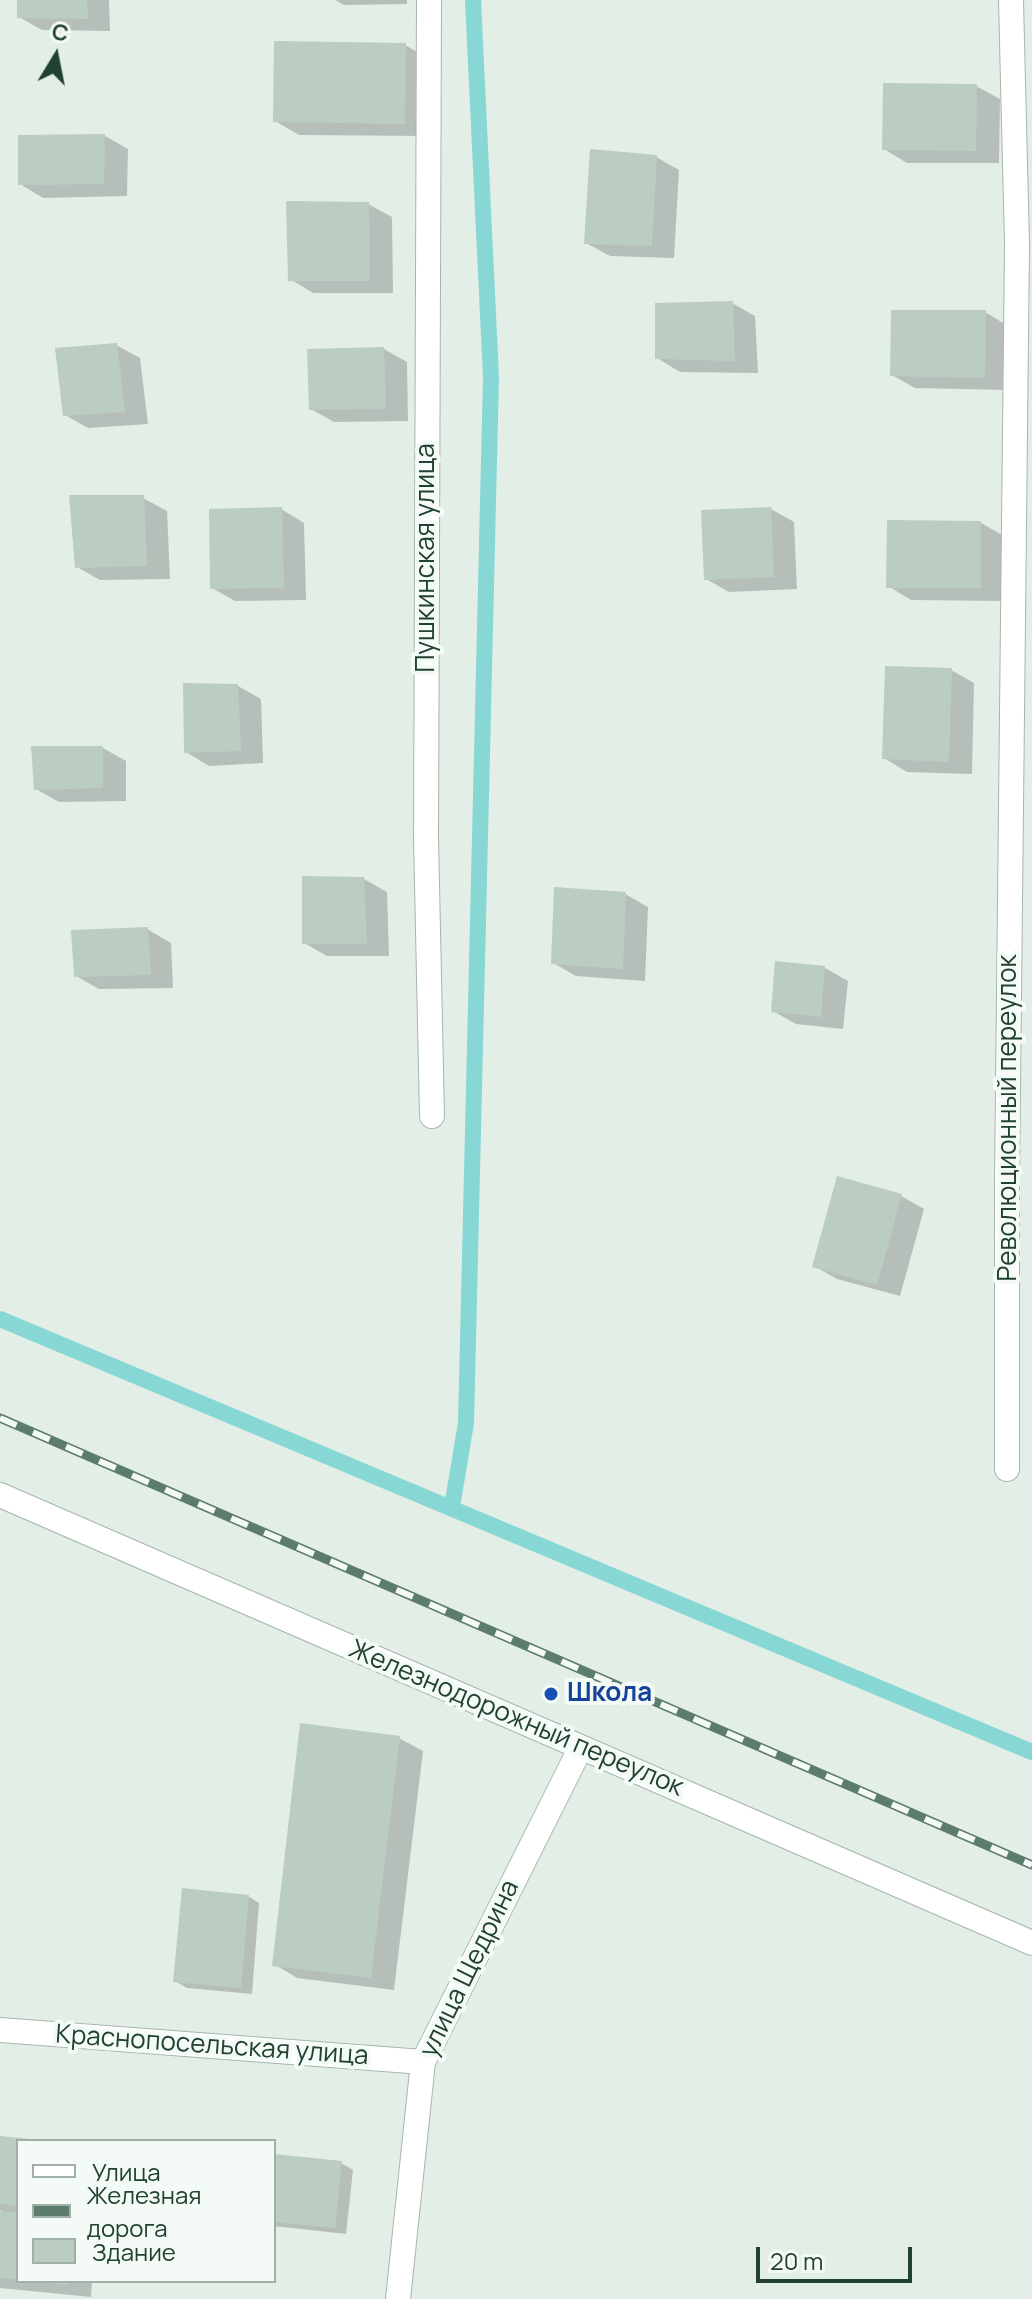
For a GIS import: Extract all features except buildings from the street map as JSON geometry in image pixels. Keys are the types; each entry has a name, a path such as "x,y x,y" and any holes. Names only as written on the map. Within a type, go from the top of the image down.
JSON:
{"street":[{"name":"Пушкинская улица","path":"429,0 426,838 432,1116"},
{"name":"Революционный переулок","path":"1007,1469 1007,1182 1025,244 1011,0"},
{"name":"Железнодорожный переулок","path":"0,1495 1032,1943"},
{"name":"улица Щедрина","path":"398,2299 423,2062 580,1749"},
{"name":"Краснопосельская улица","path":"0,2030 423,2062"}],"waterway":[{"path":"452,1507 466,1423 491,377 473,0"},
{"path":"0,1319 1032,1752"}],"railway":[{"path":"0,1418 1032,1865"}],"place":[{"name":"Школа","path":"551,1694"}]}
